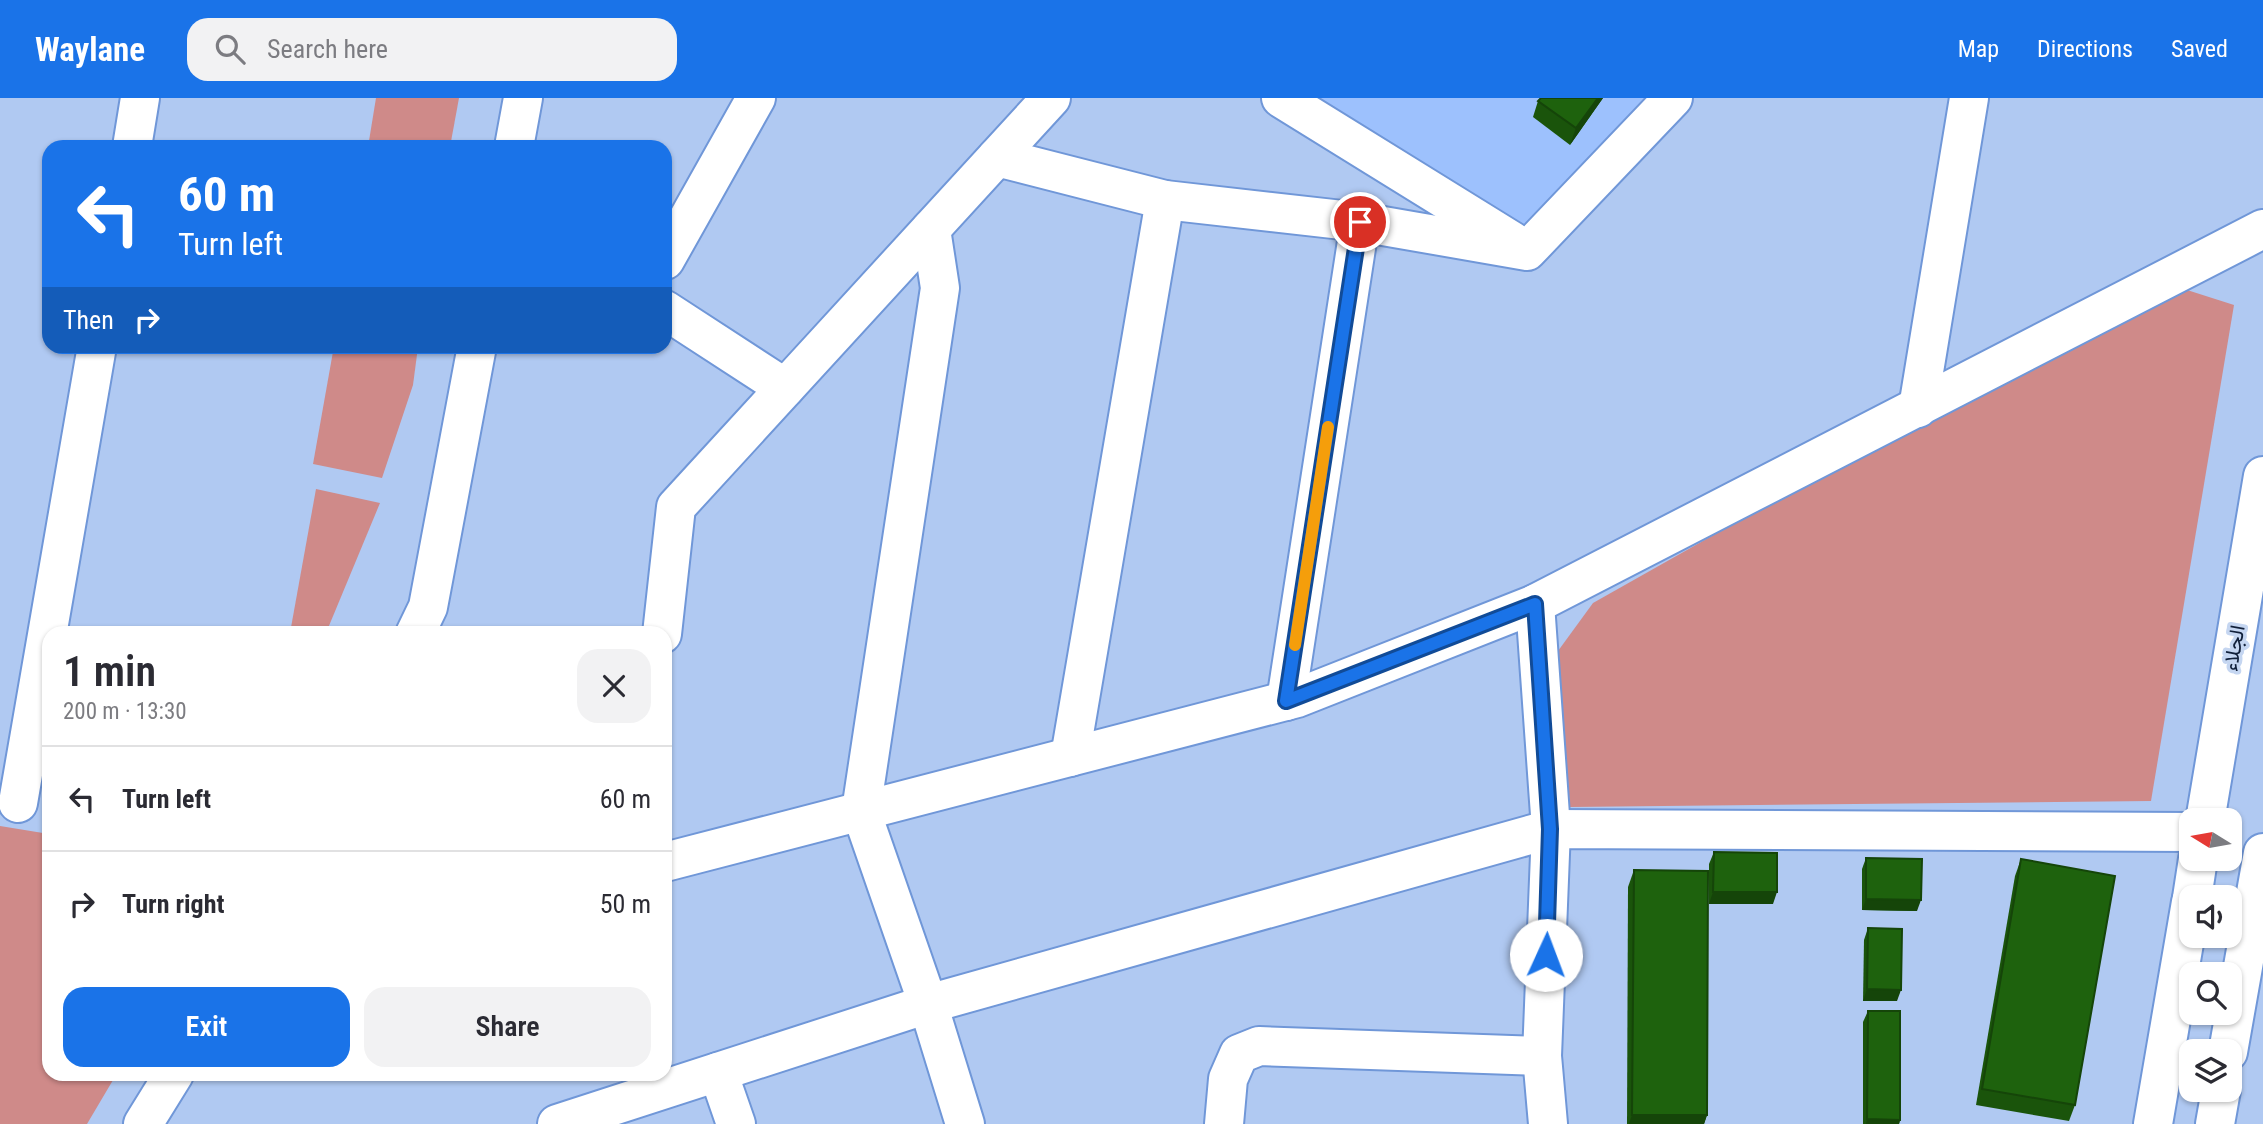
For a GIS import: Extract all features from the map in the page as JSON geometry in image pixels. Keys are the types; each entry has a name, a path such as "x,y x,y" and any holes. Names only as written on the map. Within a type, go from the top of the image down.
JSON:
{"main road":[{"path":"133,140 140,98"},
{"path":"515,140 523,98"},
{"path":"672,248 756,98"},
{"path":"663,626 676,507 1051,98"},
{"path":"1281,98 1527,251"},
{"path":"1527,251 1673,98"},
{"path":"1918,408 1969,98"},
{"path":"997,156 1165,200 1360,222 1527,251"},
{"path":"1070,757 1165,200"},
{"path":"1286,701 1360,222"},
{"path":"931,229 940,288 861,811 928,1004 965,1124"},
{"path":"672,860 1286,701 1535,604 2263,229"},
{"path":"672,315 785,388"},
{"path":"51,626 96,354"},
{"path":"419,626 428,607 475,354"},
{"name":"الجلاء","path":"2207,808 2263,476"},
{"path":"1535,604 1550,829 1542,1056 1548,1124"},
{"path":"22,803 42,681"},
{"path":"556,1124 928,1004 1550,829 2179,832"},
{"path":"2230,1039 2263,853"},
{"path":"2153,1124 2183,948"},
{"path":"1224,1124 1228,1079 1239,1054 1259,1046 1542,1056"},
{"path":"718,1072 736,1124"},
{"path":"143,1124 170,1081"},
{"path":"2215,1124 2219,1102"}],"shaded area":[{"path":"376,98 459,98 451,140 369,140"},
{"path":"1317,98 1646,98 1526,228"},
{"path":"2162,282 2234,305 2151,801 1570,807 1558,651 1593,603"},
{"path":"333,354 417,354 413,385 382,478 313,464"},
{"path":"316,489 380,503 329,626 291,626"},
{"path":"0,826 42,833 42,1081 112,1081 87,1124 0,1124"}],"building":[{"path":"1541,98 1598,98 1576,128 1538,101"},
{"path":"1714,852 1777,853 1777,892 1713,892"},
{"path":"1866,858 1922,859 1921,900 1866,899"},
{"path":"2021,859 2115,876 2075,1105 1982,1089"},
{"path":"1634,870 1708,871 1707,1115 1632,1115"},
{"path":"1868,928 1902,929 1901,990 1867,989"},
{"path":"1868,1011 1900,1011 1900,1120 1867,1119"}],"slow traffic":[{"path":"1295,645 1328,427"}],"route":[{"path":"1360,222 1286,701 1535,604 1550,829 1546,955"}]}
